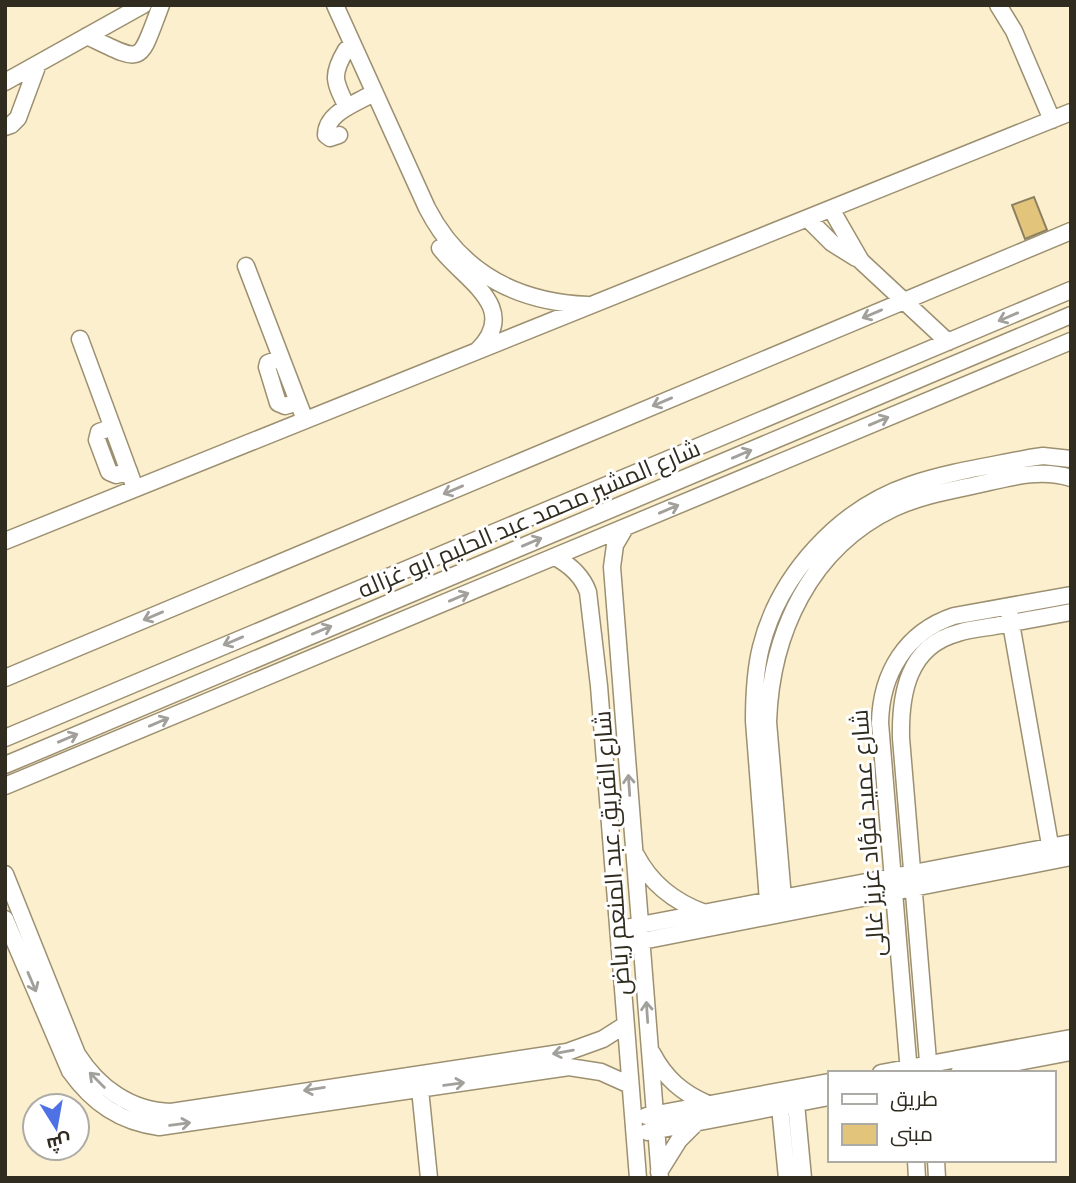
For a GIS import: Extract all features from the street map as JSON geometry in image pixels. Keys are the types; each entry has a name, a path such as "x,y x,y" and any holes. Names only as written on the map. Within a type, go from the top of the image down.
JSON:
{"street":[{"path":"5,71 122,5"},
{"path":"5,82 143,5"},
{"path":"87,36 130,56 139,54 145,47 161,5"},
{"path":"325,5 437,243 456,268 489,300 494,314 493,328 487,341 477,351"},
{"path":"335,5 427,208 455,251 471,265 509,288 550,301 594,305"},
{"path":"998,5 1014,31 1052,120"},
{"path":"346,50 337,65 335,76 347,107"},
{"path":"5,127 18,118 38,64"},
{"path":"339,135 330,138 326,131 333,118 368,96"},
{"path":"5,541 1071,112"},
{"path":"831,209 861,261"},
{"path":"808,219 832,243 861,261 948,342"},
{"path":"5,678 1071,231"},
{"path":"246,266 305,420"},
{"name":"شارع المشير محمد عبد الحليم ابو غزاله","path":"5,738 1071,290"},
{"name":"شارع المشير محمد عبد الحليم ابو غزاله","path":"5,765 1071,315"},
{"path":"80,339 135,488"},
{"path":"5,786 1071,341"},
{"path":"776,899 754,721 754,693 757,666 767,627 793,576 831,533 862,509 889,493 926,480 1029,458 1043,456 1071,459"},
{"path":"776,899 769,700 782,634 807,585 842,544 871,521 895,507 930,495 1028,474 1055,474 1071,478"},
{"name":"شارع الفريق عبد المنعم رياض","path":"625,528 615,545 612,560 660,1175"},
{"name":"شارع الفريق عبد المنعم رياض","path":"555,557 579,574 585,581 588,592 599,686 638,1178"},
{"name":"شارع عميد فؤاد عزيز غالى","path":"909,1070 880,723 881,697 888,674 900,653 911,641 936,622 954,616 1071,595"},
{"path":"1008,606 1051,854"},
{"path":"360,614 435,607"},
{"name":"شارع عميد فؤاد عزيز غالى","path":"928,1068 901,729 901,702 905,684 913,667 938,641 957,633 1071,612"},
{"path":"268,626 278,649"},
{"path":"599,686 621,683"},
{"path":"619,937 705,913 776,899 913,881 1051,854 1071,843"},
{"path":"634,852 646,872 663,890 682,904 705,913"},
{"path":"1051,854 1071,857"},
{"path":"5,874 77,1054 97,1080 123,1100 157,1112 349,1092 420,1089 569,1068 601,1072 630,1086"},
{"path":"641,933 671,935 893,884"},
{"path":"5,919 70,1071 97,1103 115,1114 144,1125 159,1127 567,1052 592,1044 625,1025"},
{"path":"643,966 656,947 671,935"},
{"path":"909,1070 1071,1038"},
{"path":"650,1050 668,1078 679,1089 708,1104"},
{"path":"970,1071 1071,1052"},
{"path":"655,1122 697,1122 788,1098 828,1082"},
{"path":"420,1089 429,1178"},
{"path":"634,1126 655,1122 708,1104 828,1097"},
{"path":"787,1178 788,1098"},
{"path":"788,1098 803,1178"},
{"path":"115,1114 123,1100"},
{"path":"660,1175 680,1140 697,1122"}],"building":[{"path":"1034,197 1047,230 1025,239 1012,205"}]}
